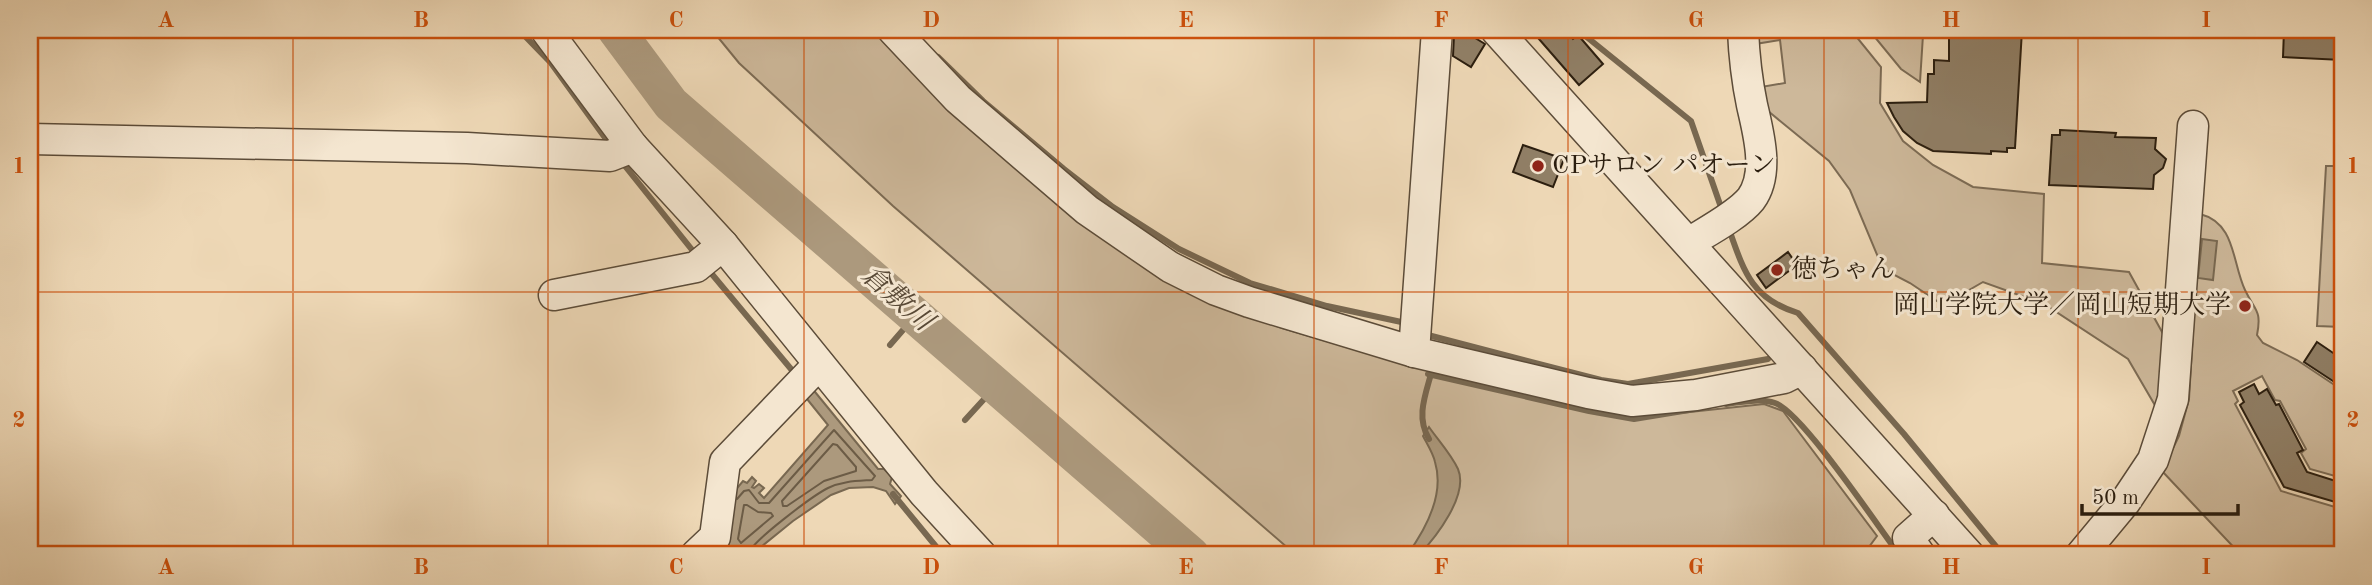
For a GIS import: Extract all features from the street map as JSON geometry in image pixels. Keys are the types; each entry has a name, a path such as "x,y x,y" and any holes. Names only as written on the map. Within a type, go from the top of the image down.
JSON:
{"street":[{"path":"546,30 622,152 807,377 924,493 981,555"},
{"path":"893,30 958,99 1087,210 1170,267 1216,290 1249,302 1416,339 1588,393 1632,401 1696,395 1784,378 1802,369"},
{"path":"1416,339 1437,30"},
{"path":"1496,30 1690,242 1969,555"},
{"path":"1690,242 1751,198 1758,185 1761,169 1757,120 1752,105 1743,30"},
{"path":"2081,555 2125,502 2153,460 2173,399 2193,126"},
{"path":"30,139 622,152"},
{"path":"554,295 709,256"},
{"path":"696,555 715,537 725,462 807,377"},
{"path":"1920,555 1908,538 1934,515"}],"shaded area":[{"path":"712,30 874,30 929,89 1220,305 1282,328 1357,350 1634,418 1764,404 1783,411 1877,536 1863,555 1296,555 893,206 739,63"},
{"path":"1753,30 1851,30 1881,67 1880,103 1903,141 1933,165 1973,187 2044,194 2042,263 2129,272 2167,341 2156,407 2128,359 2044,304 1983,282 1943,305 1883,269 1850,190 1829,161 1768,111 1761,87 1785,83 1780,40 1755,44"},
{"path":"1869,30 1909,30 1909,34 1923,35 1920,82 1901,69"},
{"path":"2326,166 2342,166 2342,327 2317,326"},
{"path":"2200,214 2212,219 2227,235 2245,290 2257,311 2257,335 2263,343 2297,360 2342,390 2342,478 2310,469 2301,453 2306,449 2280,401 2275,400 2262,376 2233,391 2238,401 2235,404 2281,491 2342,509 2342,555 2241,555 2162,471 2179,436 2189,399"}],"water":[{"path":"2202,239 2217,241 2213,280 2198,278"},
{"path":"811,387 878,469 884,469 892,477 890,484 901,496 895,504 886,491 873,487 849,488 831,495 751,555 705,555 728,499 743,481 747,483 752,477 756,481 752,487 759,484 764,488 759,493 764,498 828,425 803,394"},
{"path":"1429,427 1458,469 1459,491 1449,515 1434,538 1419,555 1407,555 1427,523 1436,499 1438,487 1435,462 1423,436"}],"building":[{"path":"1458,30 1485,44 1471,67 1453,56 1454,35"},
{"path":"1549,30 1565,30 1573,39 1578,35 1603,64 1579,85 1539,39"},
{"path":"1949,30 2022,30 2015,148 2007,148 2007,152 1991,151 1991,154 1933,151 1917,143 1903,131 1894,117 1887,103 1927,102 1928,74 1934,74 1934,60 1949,61"},
{"path":"2284,30 2342,30 2342,60 2283,57"},
{"path":"2060,130 2116,133 2115,137 2156,138 2155,149 2166,159 2163,168 2154,175 2153,189 2049,185 2052,135 2060,135"},
{"name":"CPサロン パオーン","path":"1523,145 1564,159 1553,187 1513,172"},
{"name":"徳ちゃん","path":"1788,252 1797,265 1766,288 1757,275"},
{"path":"2317,342 2342,359 2342,387 2304,362"},
{"path":"2254,384 2259,394 2267,389 2276,405 2279,404 2303,450 2297,453 2307,472 2342,483 2342,504 2284,487 2240,405 2244,402 2239,392"}],"waterway":[{"path":"519,30 551,63 611,146"},
{"name":"倉敷川","path":"616,30 671,104 1191,555"},
{"path":"1578,30 1691,121 1723,213"},
{"path":"938,57 983,101 1064,169 1113,207 1179,249 1250,283 1327,306 1406,323"},
{"path":"621,161 697,256"},
{"path":"1729,229 1745,271 1760,292 1782,307 1798,313 1904,434 2003,555"},
{"path":"706,267 796,375"},
{"path":"890,345 916,315"},
{"path":"1424,334 1601,380 1628,384 1768,359"},
{"path":"1428,374 1634,419 1695,409"},
{"path":"1429,439 1422,415 1431,374"},
{"path":"965,420 997,385"},
{"path":"1726,404 1763,401 1775,403 1787,411 1818,445 1893,546"},
{"path":"893,494 943,555"}],"place":[{"name":"CPサロン パオーン","path":"1538,166"},
{"name":"徳ちゃん","path":"1777,270"},
{"name":"岡山学院大学／岡山短期大学","path":"2245,306"}]}
